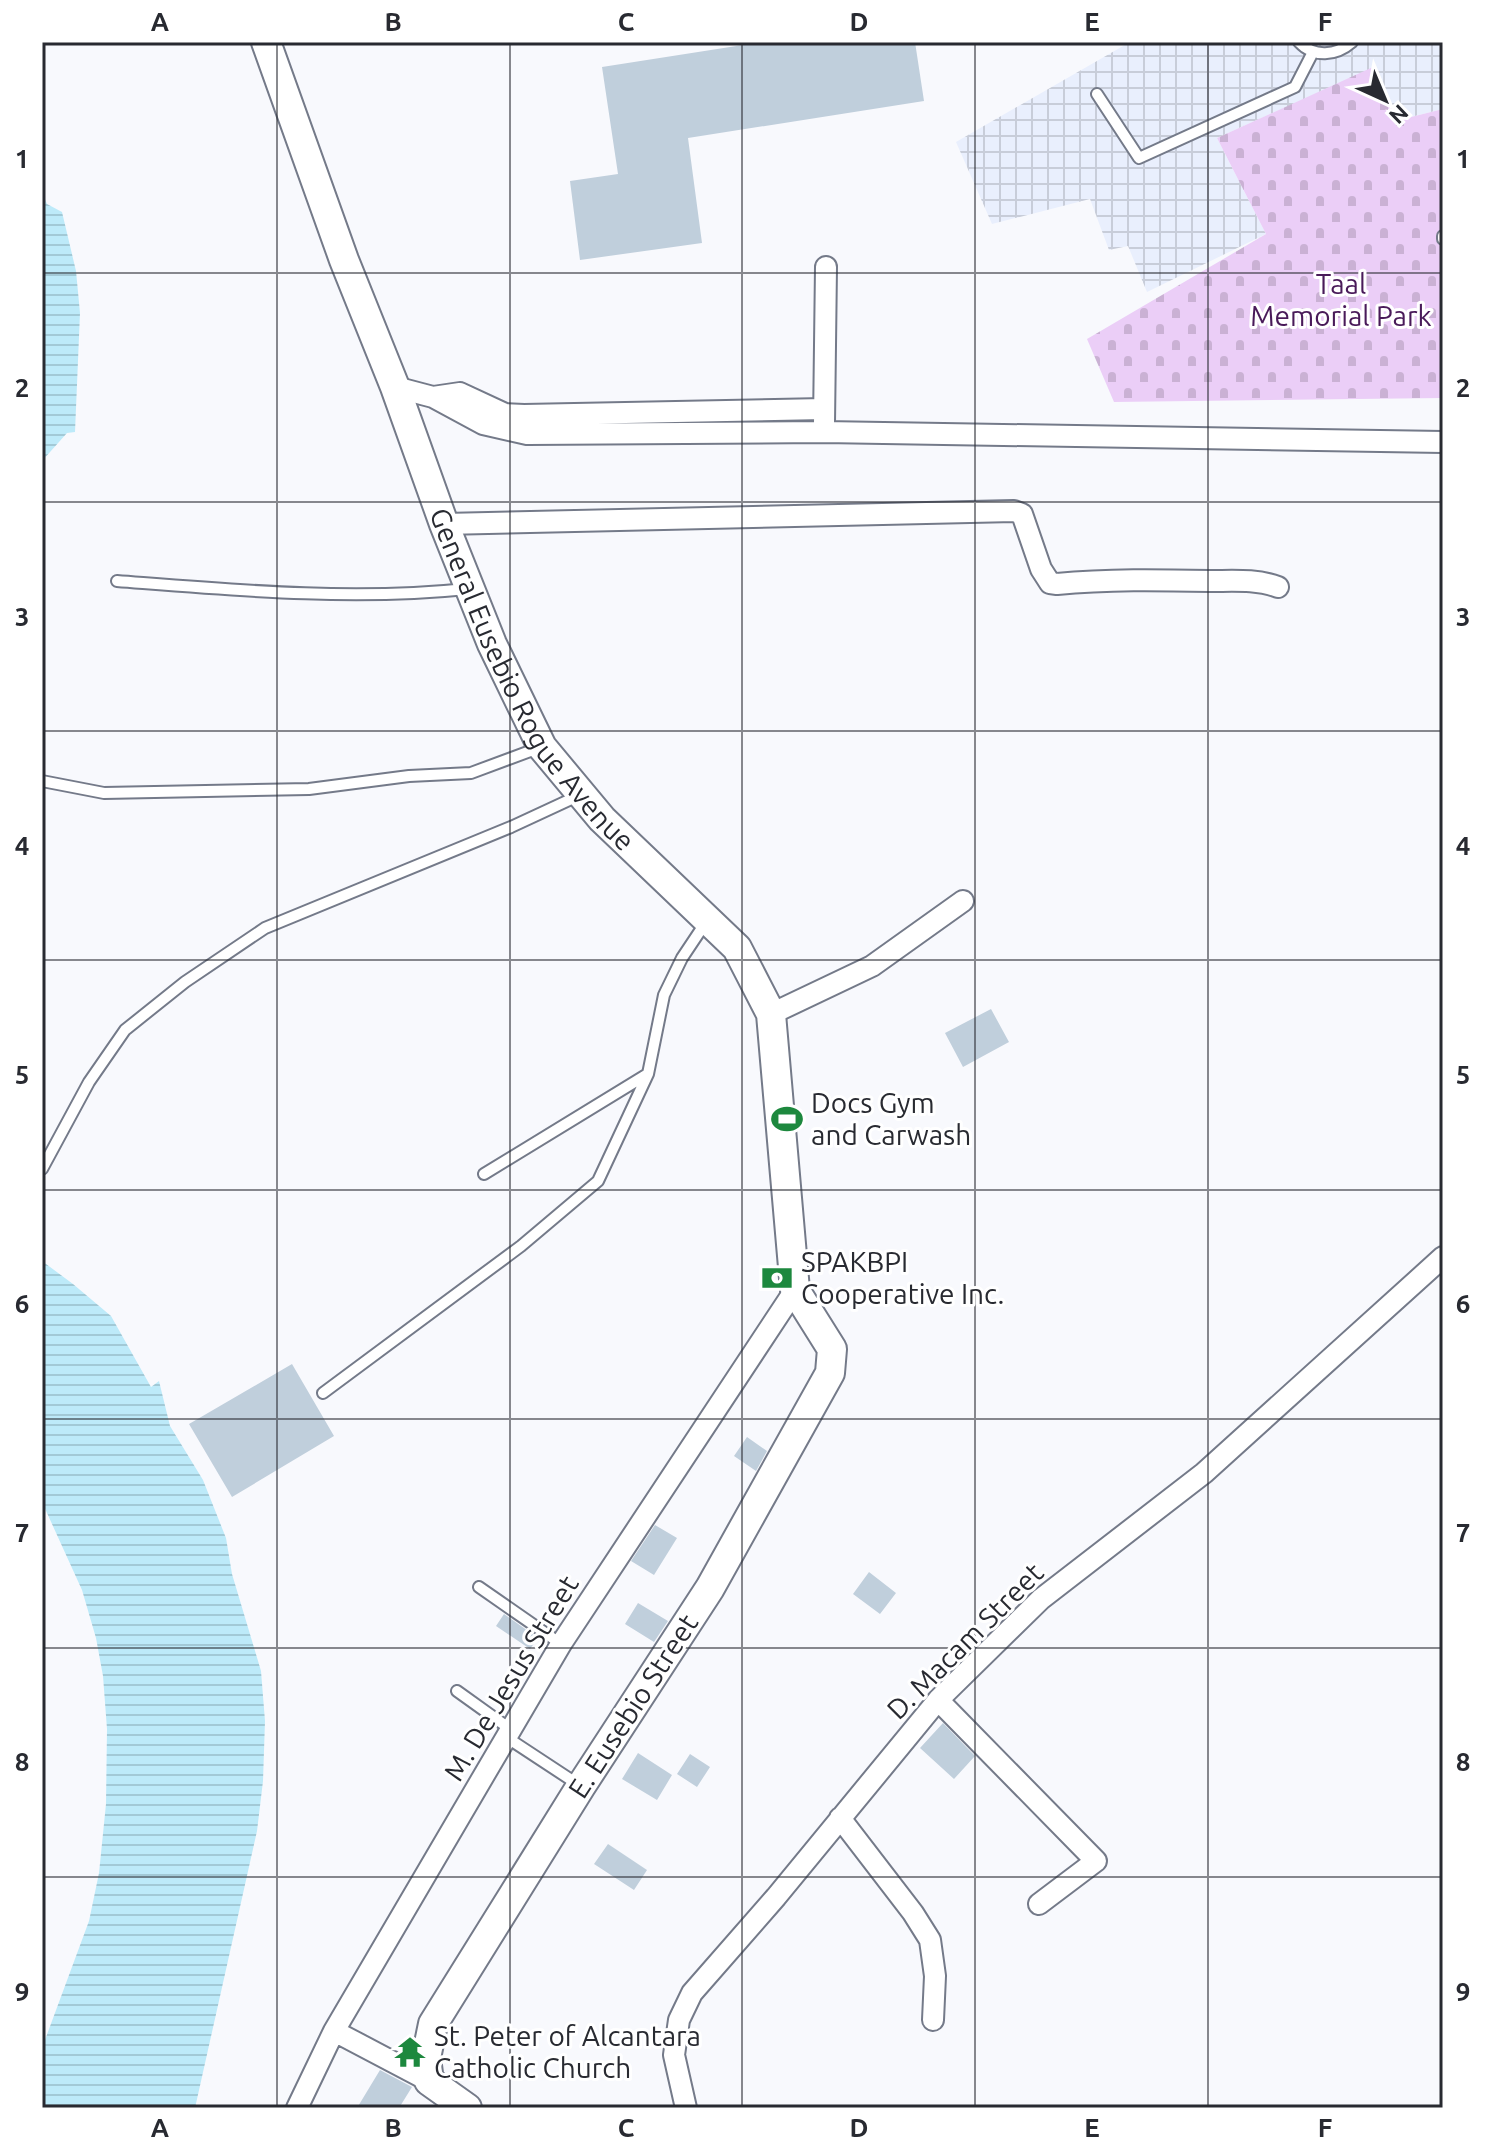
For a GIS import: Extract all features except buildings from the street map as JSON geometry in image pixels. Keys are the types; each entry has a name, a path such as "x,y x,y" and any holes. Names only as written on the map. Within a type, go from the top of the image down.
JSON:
{"main road":[{"name":"General Eusebio Rogue Avenue","path":"266,42 444,524 492,644 542,747 580,795 737,948 771,1014 795,1290"},
{"name":"E. Eusebio Street","path":"429,2081 426,2058 433,2024 581,1786 710,1588 830,1373 832,1349 795,1290"},
{"path":"429,2081 467,2108"}],"street":[{"path":"824,432 826,267"},
{"path":"395,387 433,397 483,424 527,434 824,432 1443,442"},
{"path":"433,397 460,393 505,414 524,415 824,409"},
{"path":"444,524 1014,511 1022,514 1041,569 1050,583 1097,580 1251,581 1278,587"},
{"path":"771,1014 872,966 963,901"},
{"name":"D. Macam Street","path":"686,2108 674,2055 679,2020 692,1993 776,1897 938,1700 1041,1599 1204,1473 1443,1257"},
{"name":"M. De Jesus Street","path":"297,2108 334,2031 561,1644 795,1290"},
{"path":"938,1700 1096,1861 1039,1904"},
{"path":"840,1818 930,1940 935,1976 933,2020"},
{"path":"334,2031 429,2081"}],"lane":[{"path":"1299,42 1313,52 1336,53 1352,42"},
{"path":"1097,94 1139,158 1295,87 1313,52"},
{"path":"117,581 242,591 421,594 470,589"},
{"path":"42,781 104,793 309,789 409,776 471,773 542,747"},
{"path":"42,1169 89,1082 125,1030 185,982 265,928 511,827 580,795"},
{"path":"323,1393 521,1246 598,1181 648,1074 664,995 682,958 707,920"},
{"path":"484,1174 648,1074"},
{"path":"479,1587 561,1644"},
{"path":"457,1691 581,1786"}],"shaded area":[{"path":"1130,42 1443,42 1443,109 1399,120 1373,68 1217,138 1266,234 1147,292 1128,246 1109,250 1090,199 992,224 956,142"}],"green space":[{"name":"Taal Memorial Park","path":"1373,67 1399,120 1443,109 1443,398 1114,402 1087,339 1266,234 1217,138"}],"water":[{"path":"42,192 47,204 62,212 76,271 80,313 75,432 67,433 42,461"},
{"path":"42,1261 111,1316 151,1387 159,1381 170,1426 203,1480 226,1538 232,1574 261,1671 265,1721 257,1831 195,2108 42,2108 42,2048 89,1921 99,1873 106,1804 107,1729 96,1638 82,1590 42,1502"}],"place":[{"name":"Docs Gym and Carwash","path":"787,1119"},
{"name":"SPAKBPI Cooperative Inc.","path":"777,1278"},
{"name":"St. Peter of Alcantara Catholic Church","path":"410,2052"}]}
